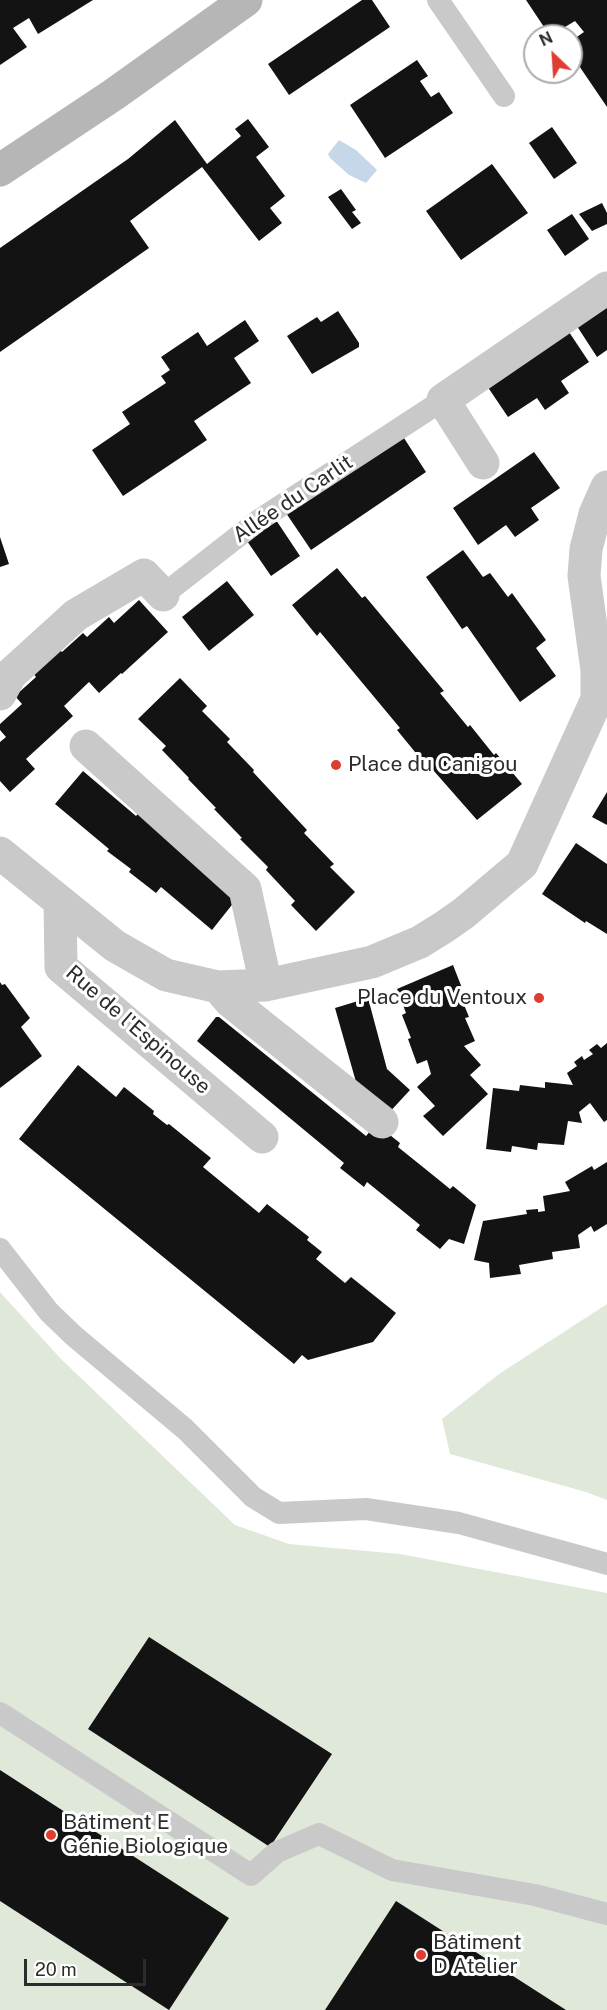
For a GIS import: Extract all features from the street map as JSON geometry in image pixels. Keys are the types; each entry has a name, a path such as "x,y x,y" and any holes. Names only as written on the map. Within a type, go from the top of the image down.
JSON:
{"main road":[{"path":"0,170 113,95 246,0"}],"street":[{"name":"Allée du Carlit","path":"442,400 607,288"},
{"path":"442,400 483,463"},
{"path":"0,852 115,946 166,975 218,987 266,985 372,962 420,942 464,913 522,864 597,699 597,670 584,576 597,556 595,514 607,487"},
{"name":"Allée du Carlit","path":"0,694 10,675 76,615 144,575 163,595"},
{"path":"86,746 245,889 266,985"},
{"name":"Rue de l'Espinouse","path":"60,902 62,967 262,1137"},
{"path":"218,987 230,1000 382,1122"}],"lane":[{"path":"438,0 504,96"},
{"name":"Allée du Carlit","path":"163,595 268,514 442,400"},
{"path":"0,1250 49,1312 74,1336 185,1430 253,1497 279,1513 366,1509 459,1522 607,1564"},
{"path":"0,1713 251,1875 278,1852 319,1834 392,1870 535,1895 607,1914"}],"green space":[{"path":"0,1292 61,1359 235,1525 289,1544 400,1554 607,1593 607,2010 0,2010"},
{"path":"607,1304 607,1500 450,1454 442,1419 499,1374"}],"water":[{"path":"339,140 356,150 377,170 366,183 349,175 330,158 328,154"}],"building":[{"path":"0,0 93,0 38,34 29,18 13,28 27,47 0,65"},
{"path":"362,0 372,0 390,27 289,95 268,64"},
{"path":"526,0 607,0 607,107 583,72 583,24 577,24 575,21 570,24 542,24"},
{"path":"417,60 428,76 420,81 431,97 439,92 453,113 385,158 350,105"},
{"path":"248,119 269,147 256,157 285,196 270,208 282,223 259,241 202,167 130,221 149,248 0,352 0,248 128,159 175,120 207,164 241,136 235,129"},
{"path":"552,127 577,163 554,179 529,143"},
{"path":"492,164 528,213 461,260 426,211"},
{"path":"341,189 356,210 352,212 361,223 352,229 328,197"},
{"path":"602,203 607,213 607,224 592,231 579,214"},
{"path":"572,214 589,239 565,256 547,230"},
{"path":"607,297 607,350 597,357 573,320"},
{"path":"338,311 359,343 359,347 312,374 287,336 317,317 321,322"},
{"path":"245,320 259,341 234,358 251,383 194,421 207,440 123,496 92,450 130,424 122,412 166,383 161,376 170,370 161,357 198,332 207,346"},
{"path":"565,326 589,362 561,381 569,393 545,410 537,398 508,417 483,380"},
{"path":"402,435 426,472 311,550 286,513"},
{"path":"534,452 560,488 531,508 539,520 515,537 506,525 478,545 453,508"},
{"path":"276,520 300,556 271,576 247,541"},
{"path":"0,537 9,564 0,567"},
{"path":"463,550 483,577 490,573 508,597 512,593 546,640 536,648 556,676 520,702 467,626 462,629 426,577"},
{"path":"337,568 362,598 365,596 444,691 440,693 468,727 470,725 494,755 496,753 522,784 477,820 426,762 424,763 397,730 400,728 320,632 317,636 292,605"},
{"path":"227,581 254,615 209,651 182,617"},
{"path":"139,600 168,632 99,693 89,682 64,706 73,716 26,759 35,769 10,792 0,781 0,742 6,737 0,730 0,724 22,704 15,696 36,677 33,673 59,649 62,652 83,633 87,637 109,617 114,623"},
{"path":"180,678 207,706 202,711 230,739 227,742 307,830 304,833 334,864 330,867 355,892 316,931 291,905 295,901 266,870 268,867 240,839 242,838 214,809 216,808 162,750 166,746 138,719"},
{"path":"83,771 136,816 141,810 239,896 212,930 161,887 156,893 129,872 131,869 107,851 109,849 55,804"},
{"path":"607,792 607,825 592,817"},
{"path":"576,843 607,864 607,934 586,921 585,923 542,894"},
{"path":"453,965 462,988 458,990 469,1017 465,1018 475,1041 464,1046 481,1065 470,1075 488,1094 443,1136 423,1116 435,1106 417,1087 431,1074 427,1060 417,1064 408,1039 411,1038 402,1015 406,1013 397,989"},
{"path":"0,982 2,985 5,984 30,1018 21,1027 42,1056 0,1088"},
{"path":"368,998 387,1069 410,1090 386,1116 358,1089 335,1008"},
{"path":"216,1017 219,1017 366,1136 376,1124 400,1143 398,1147 450,1189 453,1186 476,1205 464,1244 449,1239 440,1249 416,1230 420,1225 367,1182 364,1187 340,1168 344,1163 197,1041"},
{"path":"607,1043 607,1120 604,1122 590,1103 579,1112 582,1123 568,1121 564,1145 538,1143 537,1150 512,1146 511,1152 486,1149 493,1088 519,1091 520,1085 545,1088 545,1082 573,1085 567,1073 577,1066 574,1062 582,1056 584,1060 593,1054 589,1050 597,1044 601,1048"},
{"path":"78,1065 116,1097 124,1087 154,1111 153,1114 211,1158 203,1167 259,1213 267,1204 309,1237 307,1240 322,1252 316,1259 345,1283 351,1277 396,1313 373,1342 308,1360 302,1355 294,1364 19,1139"},
{"path":"607,1162 607,1224 594,1232 591,1226 578,1235 580,1248 552,1252 553,1259 519,1265 521,1274 490,1278 489,1263 474,1260 483,1221 527,1214 526,1210 545,1211 543,1196 570,1191 565,1182 592,1166 594,1170"},
{"path":"149,1637 332,1754 270,1847 88,1729"},
{"name":"Bâtiment E Génie Biologique","path":"0,1770 229,1918 169,2010 0,1901"},
{"name":"Bâtiment D Atelier","path":"396,1901 566,2010 325,2010"}],"place":[{"name":"Place du Canigou","path":"336,765"},
{"name":"Place du Ventoux","path":"539,998"},
{"name":"Bâtiment E Génie Biologique","path":"51,1835"},
{"name":"Bâtiment D Atelier","path":"421,1955"}]}
